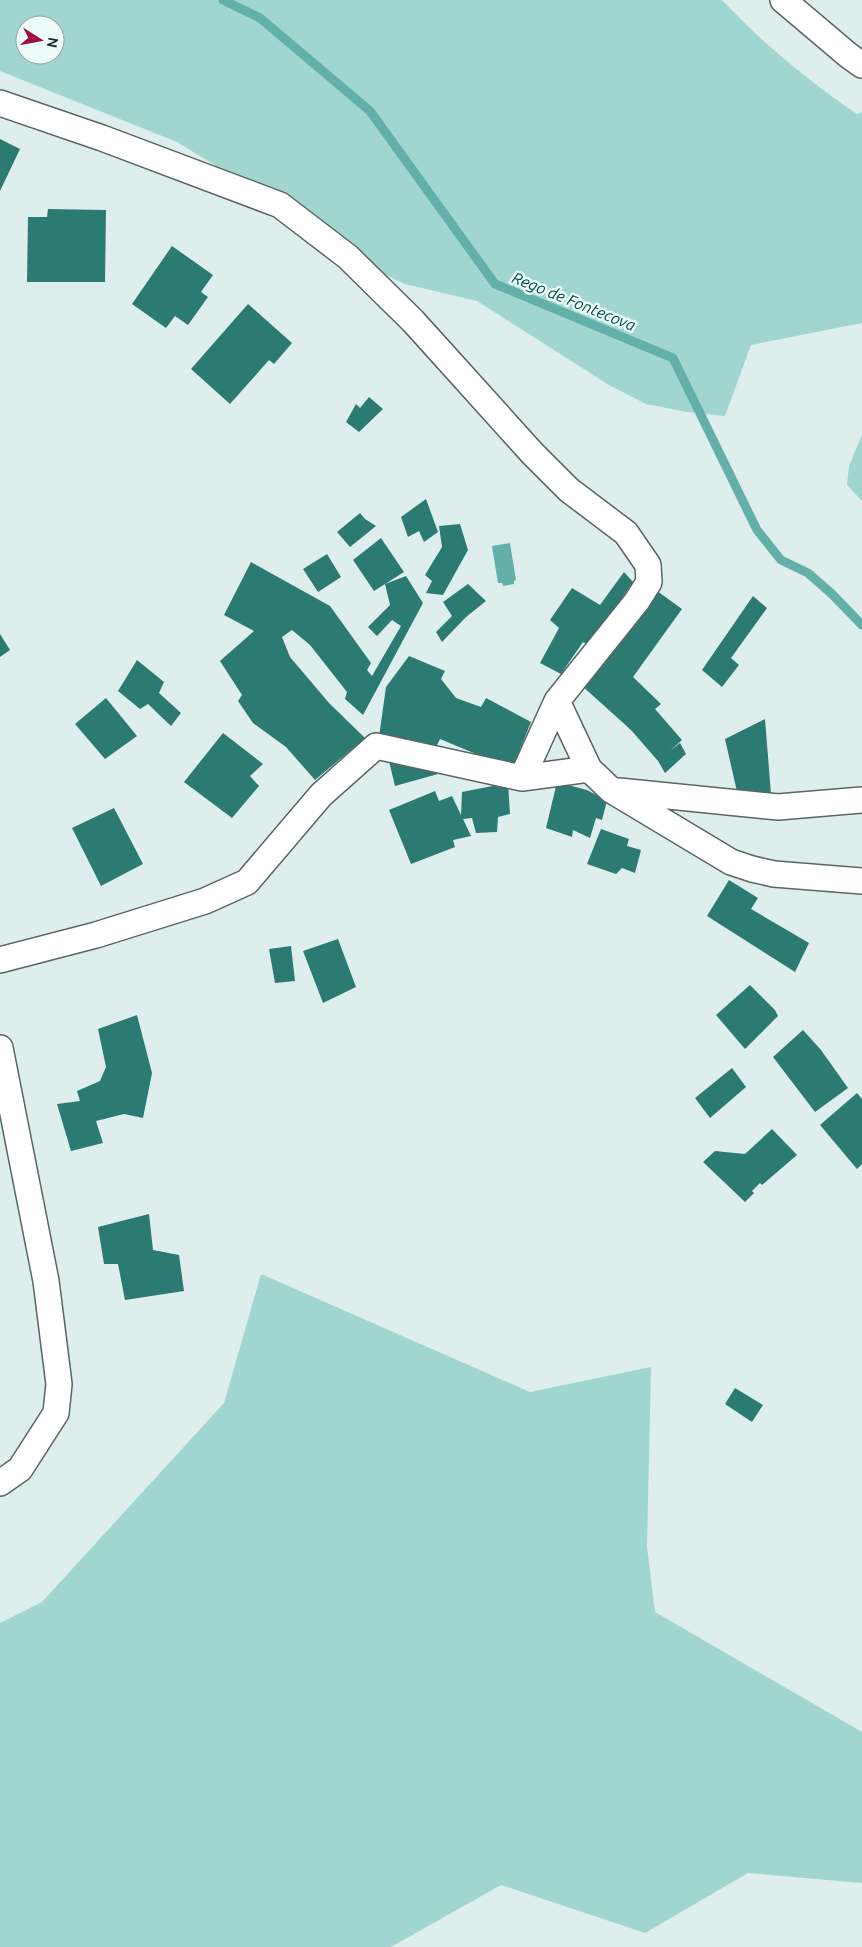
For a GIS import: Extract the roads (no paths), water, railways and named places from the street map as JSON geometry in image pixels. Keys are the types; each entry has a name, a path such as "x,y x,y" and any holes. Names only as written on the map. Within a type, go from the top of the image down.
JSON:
{"street":[{"path":"783,0 848,56 862,65"},
{"path":"0,103 102,138 280,205 348,257 414,321 533,454 570,490 626,533 648,565 649,582 637,601 557,701 522,778"},
{"path":"557,701 589,769 611,790 738,864 774,874 862,881"},
{"path":"0,960 96,935 205,901 247,882 321,795 376,746 522,778 589,769"},
{"path":"611,790 778,807 862,800"},
{"path":"0,1048 46,1281 59,1384 56,1413 20,1469 0,1483"}],"waterway":[{"name":"Rego de Fontecova","path":"223,0 260,18 370,111 495,284 673,358 757,530 781,560 808,573 832,594 862,625"}]}
